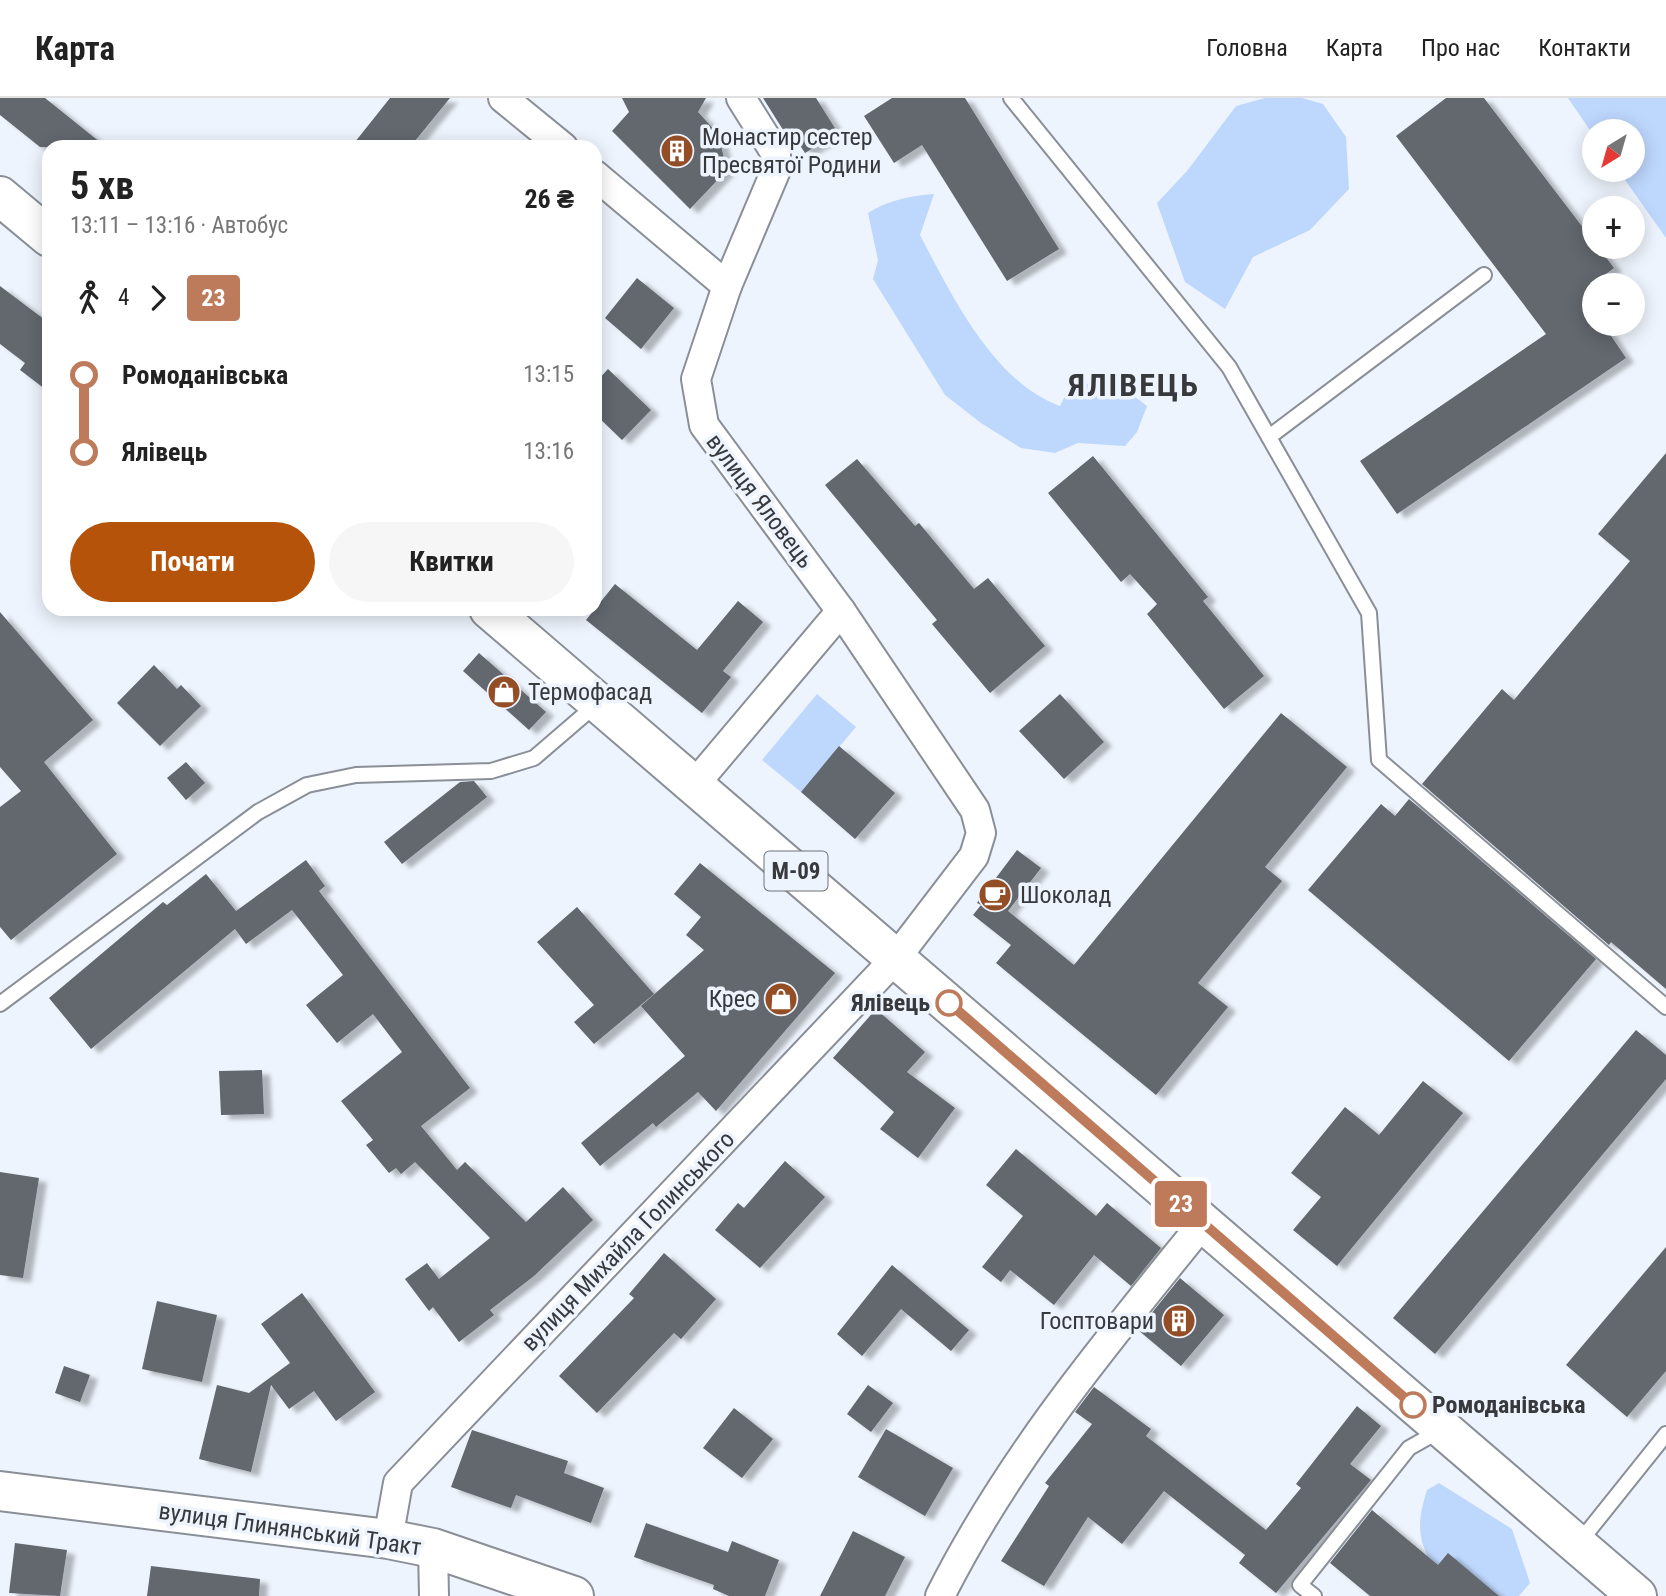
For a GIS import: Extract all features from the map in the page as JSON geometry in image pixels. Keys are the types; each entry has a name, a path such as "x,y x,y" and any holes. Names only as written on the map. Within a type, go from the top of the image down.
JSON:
{"main road":[{"path":"0,196 42,231"},
{"name":"М-09","path":"497,616 1637,1596"},
{"name":"вулиця Глинянський Тракт","path":"0,1491 388,1539 432,1548 574,1596"}],"street":[{"path":"503,98 554,140"},
{"name":"вулиця Яловець","path":"741,98 776,154 776,170 727,286 696,379 704,425 841,611 975,810 981,833 974,856 896,958"},
{"path":"602,181 727,286"},
{"path":"695,784 841,611"},
{"name":"вулиця Михайла Голинського","path":"388,1539 398,1483 896,958"},
{"path":"940,1596 1000,1487 1048,1416 1203,1223"},
{"path":"432,1548 434,1596"}],"lane":[{"path":"1011,98 1229,367 1369,613 1379,761 1666,1007"},
{"path":"1269,438 1484,275"},
{"path":"0,1004 258,812 307,785 356,775 491,771 534,758 599,702"},
{"path":"1314,1596 1300,1585 1409,1448 1442,1430"},
{"path":"1577,1545 1666,1434"}],"shaded area":[{"path":"1265,98 1302,98 1323,104 1346,137 1349,189 1310,230 1253,257 1225,309 1185,282 1157,203 1187,171 1236,106"},
{"path":"1568,98 1666,98 1666,238 1645,208 1645,196 1636,196 1626,182 1645,182 1645,119 1582,119"},
{"path":"934,194 920,235 977,334 1015,378 1036,394 1060,406 1068,390 1092,383 1102,382 1119,387 1137,398 1147,406 1137,432 1125,446 1078,443 1055,453 1021,448 981,423 945,395 873,279 878,260 868,213 900,199"},
{"path":"817,694 856,727 801,792 762,760"},
{"path":"1439,1483 1512,1529 1530,1583 1519,1596 1448,1596 1423,1545 1420,1522 1427,1490"}],"building":[{"path":"0,98 45,98 97,140 42,140 40,147 0,115"},
{"path":"390,98 450,98 416,140 357,140"},
{"name":"Монастир сестер Пресвятої Родини","path":"622,98 706,98 698,112 718,134 727,170 690,209 612,131 629,112"},
{"path":"763,98 816,98 838,133 805,153 790,130 785,133"},
{"path":"892,98 965,98 1059,249 1007,281 922,145 894,163 864,116"},
{"path":"1446,98 1484,98 1582,226 1582,259 1607,259 1614,268 1607,273 1582,273 1582,336 1611,336 1626,358 1397,514 1360,461 1546,334 1396,136"},
{"path":"637,278 674,308 641,349 605,318"},
{"path":"0,286 42,318 42,387 20,370 25,363 0,344"},
{"path":"608,369 651,410 622,440 602,421 602,375"},
{"path":"1666,453 1666,989 1611,942 1609,945 1422,784 1502,689 1514,700 1630,561 1598,534"},
{"path":"1093,456 1208,597 1203,601 1264,676 1224,709 1147,614 1157,604 1130,574 1121,582 1048,493"},
{"path":"857,459 915,526 919,523 974,589 988,578 1045,646 990,693 932,624 937,620 825,485"},
{"path":"615,584 697,650 738,601 763,622 723,671 731,677 702,713 586,620 589,616 602,616 602,600"},
{"path":"0,612 93,720 44,762 117,854 11,940 0,927 0,807 21,791 0,767"},
{"name":"Термофасад","path":"479,653 546,712 529,730 463,671"},
{"path":"154,665 177,689 181,685 201,706 160,746 117,703"},
{"path":"1060,694 1104,742 1064,779 1019,731"},
{"path":"1281,713 1347,767 1265,867 1282,881 1198,983 1228,1007 1156,1095 996,963 1011,945 973,915 981,905 977,903 1017,850 1041,868 1008,911 1074,965"},
{"path":"839,746 895,793 855,839 801,792"},
{"path":"186,762 205,783 186,800 167,778"},
{"path":"474,781 487,797 402,864 384,842 460,782"},
{"path":"1409,799 1596,959 1509,1061 1308,890 1381,804 1395,816"},
{"path":"306,860 325,886 319,891 470,1088 421,1126 457,1170 465,1162 526,1222 563,1187 593,1220 534,1276 490,1310 494,1315 459,1342 433,1307 429,1311 405,1279 427,1263 439,1279 490,1238 415,1162 401,1174 396,1168 389,1173 366,1145 373,1140 341,1101 402,1052 373,1014 337,1043 306,1005 343,975 292,910 246,944 235,929 91,1049 49,998 163,902 167,905 206,874 236,911"},
{"path":"700,863 835,973 716,1111 698,1092 656,1127 653,1123 600,1166 581,1143 685,1056 641,1006 704,950 686,935 701,917 674,894"},
{"path":"577,907 654,994 594,1044 574,1022 594,1005 537,942"},
{"path":"876,1009 925,1052 907,1072 955,1108 918,1158 880,1129 894,1112 833,1058"},
{"path":"1636,1030 1666,1055 1666,1079 1435,1354 1393,1318"},
{"path":"262,1070 264,1114 221,1115 219,1071"},
{"path":"1423,1081 1463,1113 1337,1266 1293,1230 1321,1197 1291,1173 1345,1107 1379,1135"},
{"path":"1016,1149 1096,1216 1107,1203 1161,1248 1131,1286 1094,1255 1054,1305 1010,1270 1001,1282 982,1267 1023,1216 986,1185"},
{"path":"785,1161 825,1197 760,1268 715,1230 738,1203 744,1208"},
{"path":"0,1172 39,1178 23,1278 0,1275"},
{"path":"1666,1247 1666,1371 1627,1417 1566,1365"},
{"path":"664,1253 716,1299 681,1339 674,1333 597,1413 559,1376 634,1298 629,1294"},
{"path":"892,1265 969,1330 951,1351 901,1309 862,1356 837,1334"},
{"name":"Госптовари","path":"1180,1278 1224,1315 1181,1366 1138,1330"},
{"path":"302,1293 375,1392 336,1421 314,1391 289,1409 271,1385 251,1472 199,1459 217,1385 249,1393 290,1363 261,1324"},
{"path":"157,1301 217,1315 202,1382 142,1369"},
{"path":"64,1366 90,1375 80,1402 55,1393"},
{"path":"868,1385 893,1403 871,1432 847,1414"},
{"path":"1094,1387 1151,1429 1146,1436 1266,1530 1301,1488 1296,1484 1357,1406 1381,1426 1350,1464 1371,1480 1276,1593 1239,1563 1245,1555 1164,1491 1122,1544 1088,1517 1044,1586 1001,1561 1049,1486 1045,1483 1092,1424 1075,1412"},
{"path":"734,1408 773,1439 742,1478 703,1448"},
{"path":"886,1429 953,1468 925,1516 858,1477"},
{"path":"472,1430 568,1461 564,1473 604,1488 591,1523 516,1495 511,1508 451,1487"},
{"path":"1372,1510 1438,1565 1448,1553 1499,1596 1370,1596 1330,1563"},
{"path":"646,1523 728,1552 732,1541 779,1560 765,1596 729,1596 713,1589 714,1585 634,1557"},
{"path":"853,1531 905,1557 885,1596 820,1596"},
{"path":"15,1543 67,1550 60,1596 9,1593"},
{"path":"151,1566 260,1579 259,1596 147,1596"}],"bus line":[{"name":"23","path":"949,1003 1413,1405"}],"place":[{"name":"Монастир сестер Пресвятої Родини","path":"677,151"},
{"name":"Термофасад","path":"504,692"},
{"name":"Шоколад","path":"995,895"},
{"name":"Крес","path":"781,999"},
{"name":"Ялівець","path":"949,1003"},
{"name":"Госптовари","path":"1179,1321"},
{"name":"Ромоданівська","path":"1413,1405"}],"district":[{"name":"ЯЛІВЕЦЬ","path":"1134,385"}]}
